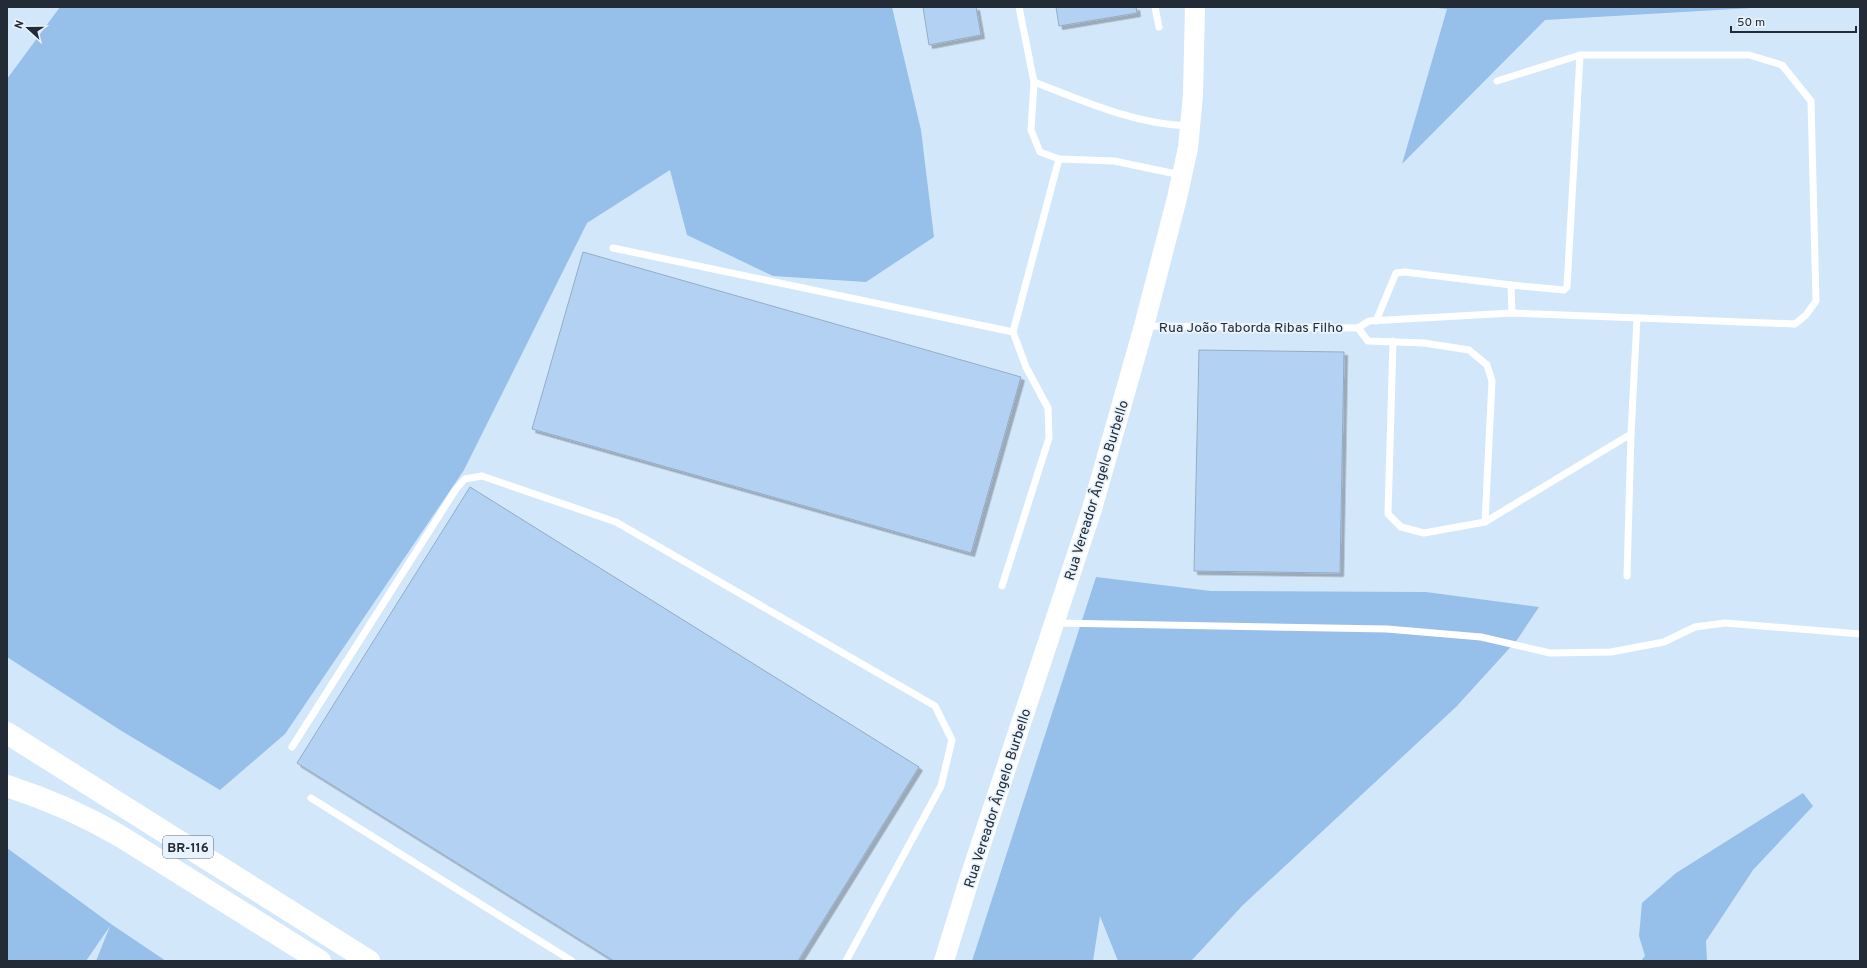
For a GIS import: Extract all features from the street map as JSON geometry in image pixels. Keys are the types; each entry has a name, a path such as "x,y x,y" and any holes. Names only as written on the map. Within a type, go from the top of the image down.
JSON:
{"highway":[{"name":"BR-116","path":"7,733 369,961"},
{"name":"BR-116","path":"7,786 61,806 120,836 320,961"}],"main road":[{"name":"Rua Vereador Ângelo Burbello","path":"944,961 1097,494 1144,326 1183,175 1191,126 1195,62 1195,7"}],"lane":[{"path":"1019,7 1034,82 1031,130 1040,152 1059,159 1114,161 1183,175"},
{"path":"1155,7 1159,27"},
{"path":"1376,321 1396,273 1405,272 1511,286 1564,290 1567,287 1580,55"},
{"path":"1485,522 1492,381 1487,365 1469,350 1424,343 1368,341 1358,328 1369,321 1512,313 1795,324 1806,315 1816,301 1810,101 1782,66 1749,55 1580,55 1497,80"},
{"path":"1034,82 1115,113 1169,126 1191,126"},
{"path":"1002,586 1049,438 1048,408 1026,367 1013,332 1059,159"},
{"path":"613,248 1013,332"},
{"path":"1511,286 1512,313"},
{"path":"1628,576 1631,434 1637,318"},
{"name":"Rua João Taborda Ribas Filho","path":"1144,326 1358,328"},
{"path":"1393,341 1388,514 1401,527 1424,533 1485,522 1631,434"},
{"path":"292,747 456,489 465,479 482,476 616,522 935,706 952,740 941,786 846,961"},
{"path":"1055,623 1387,629 1482,637 1550,653 1611,652 1664,642 1695,627 1725,623 1860,634"},
{"path":"311,798 572,961"}],"shaded area":[{"path":"60,7 892,7 921,130 934,237 866,282 773,276 687,235 670,170 587,223 464,470 285,734 220,790 120,730 7,657 7,79"},
{"path":"1428,7 1769,7 1545,20 1402,164 1447,9"},
{"path":"1096,577 1211,591 1426,592 1539,607 1517,640 1456,707 1243,905 1191,961 1118,961 1100,916 1093,961 972,961"},
{"path":"1803,793 1813,806 1753,870 1706,941 1707,961 1641,961 1645,956 1639,936 1642,903 1676,873"},
{"path":"7,848 111,924 166,961 96,961 110,926 86,961 7,961"}],"building":[{"path":"923,7 976,7 981,35 929,45"},
{"path":"1056,7 1136,7 1137,13 1059,26"},
{"path":"583,252 1021,377 971,553 532,429"},
{"path":"1199,350 1344,352 1340,573 1194,571"},
{"path":"470,487 919,767 798,961 614,961 297,763"}]}
